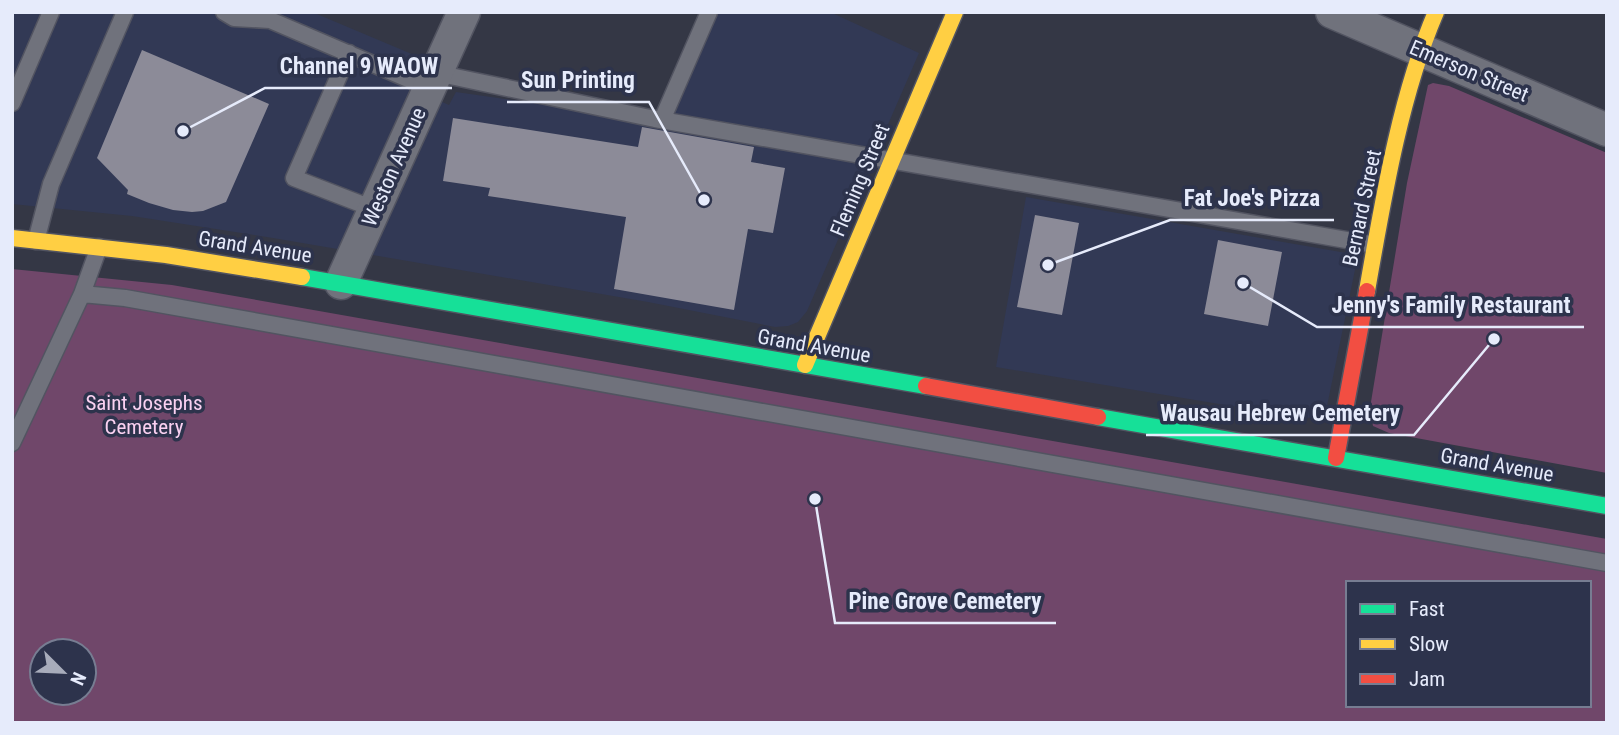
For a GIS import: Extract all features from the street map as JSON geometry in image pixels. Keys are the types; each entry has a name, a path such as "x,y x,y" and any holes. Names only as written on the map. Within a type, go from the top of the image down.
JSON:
{"main road":[{"name":"Fleming Street","path":"805,365 955,12"},
{"name":"Bernard Street","path":"1336,458 1375,245 1420,50 1436,12"},
{"name":"Grand Avenue","path":"12,238 192,258 341,283 1607,506"}],"street":[{"name":"Weston Avenue","path":"341,283 464,12"},
{"name":"Emerson Street","path":"1332,12 1607,130"}],"lane":[{"path":"12,103 51,12"},
{"path":"36,241 51,184 125,12"},
{"path":"224,12 234,18 270,20 349,53 433,81 1375,245"},
{"path":"662,120 709,12"},
{"path":"349,53 293,178 374,209"},
{"path":"12,443 82,293 99,247"},
{"path":"82,293 138,300 1607,563"}],"shaded area":[{"path":"12,12 312,12 426,60 413,89 449,105 456,92 664,122 713,12 830,12 919,53 807,311 798,322 775,327 648,302 273,238 132,216 12,204"},
{"path":"1026,197 1358,255 1326,411 1318,417 1304,418 996,367"}],"green space":[{"path":"1433,83 1449,86 1607,153 1607,473 1389,433 1373,426 1370,408 1407,183 1428,85"},
{"name":"Saint Josephs Cemetery","path":"12,269 172,285 1607,539 1607,723 12,723"}],"building":[{"path":"142,50 269,104 226,202 203,211 192,212 149,203 127,194 128,190 97,158"},
{"path":"453,118 638,147 642,127 754,147 751,162 785,168 773,233 748,229 734,310 614,289 626,217 488,196 490,188 443,181"},
{"path":"1035,215 1079,223 1062,315 1017,307"},
{"path":"1218,240 1282,252 1268,326 1204,314"}],"traffic: fast":[{"path":"302,277 926,386"},
{"path":"1098,417 1607,506"}],"traffic: slow":[{"path":"805,365 955,12"},
{"path":"1367,291 1386,185 1403,113 1423,44 1436,12"},
{"path":"12,238 166,255 302,277"}],"traffic: jam":[{"path":"1336,458 1367,291"},
{"path":"926,386 1098,417"}],"place":[{"name":"Channel 9 WAOW","path":"183,131"},
{"name":"Sun Printing","path":"704,200"},
{"name":"Fat Joe's Pizza","path":"1048,265"},
{"name":"Jenny's Family Restaurant","path":"1243,283"},
{"name":"Wausau Hebrew Cemetery","path":"1494,339"},
{"name":"Pine Grove Cemetery","path":"815,499"}]}
